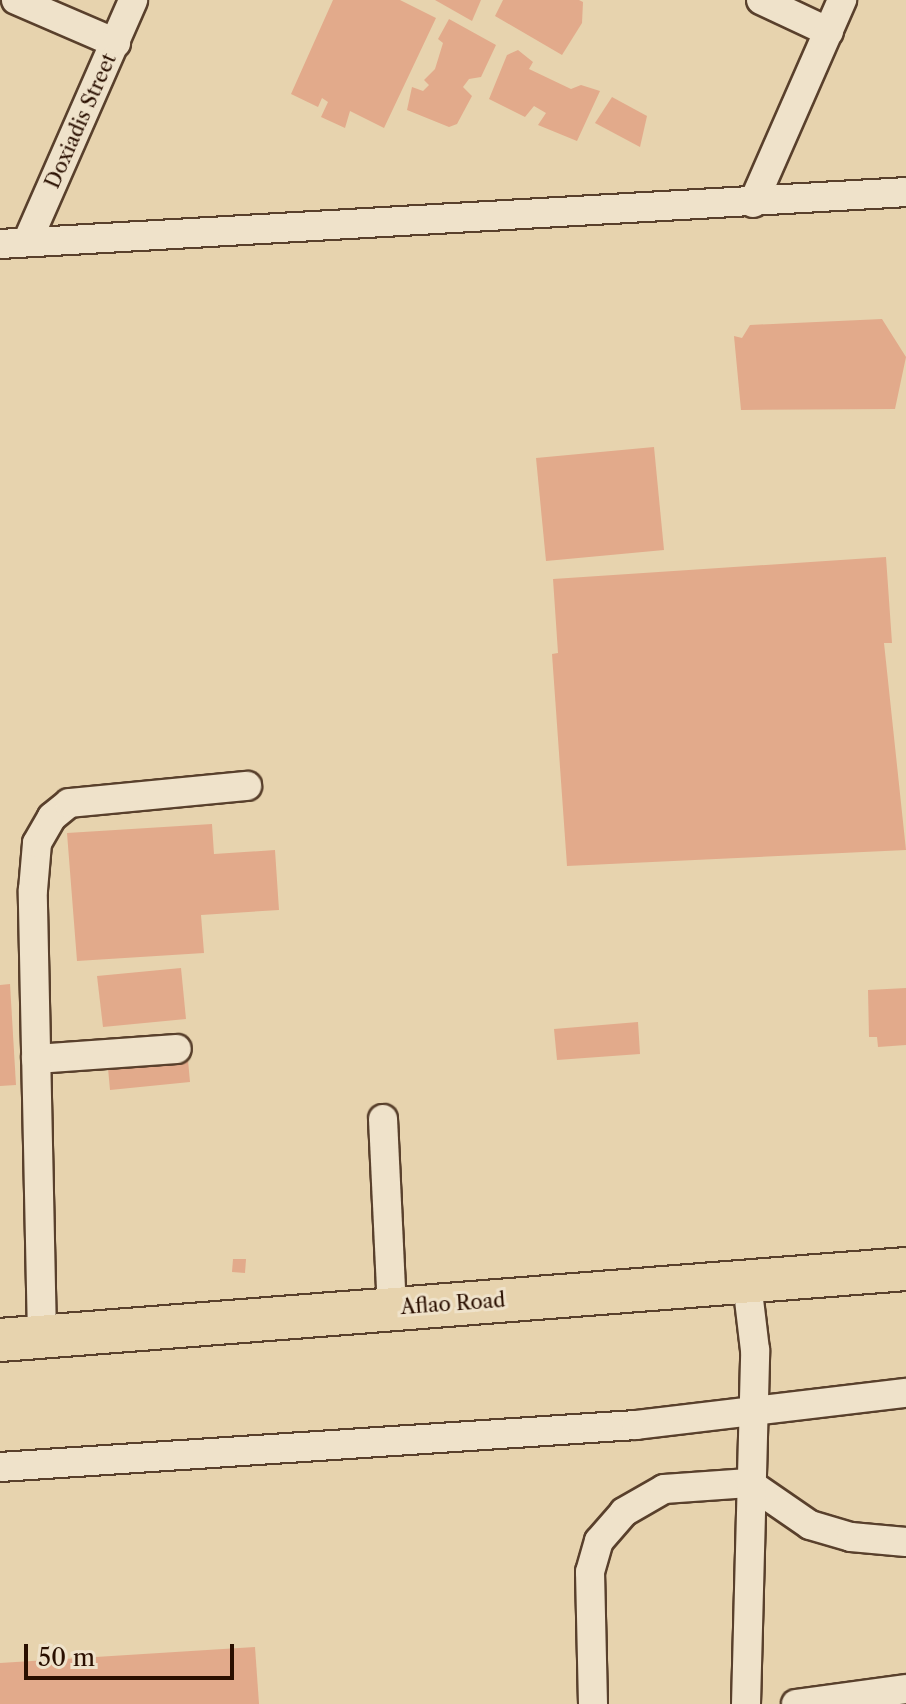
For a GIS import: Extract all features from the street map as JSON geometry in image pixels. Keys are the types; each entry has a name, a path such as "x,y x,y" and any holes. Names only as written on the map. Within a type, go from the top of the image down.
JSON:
{"highway":[{"name":"Aflao Road","path":"0,1340 906,1269"}],"street":[{"path":"16,0 116,43"},
{"name":"Doxiadis Street","path":"14,243 116,43 133,0"},
{"path":"761,0 829,32"},
{"path":"753,203 842,0"},
{"path":"14,243 906,192"},
{"path":"42,1336 33,890 42,828 69,803 247,786"},
{"path":"36,1059 177,1049"},
{"path":"383,1119 392,1308"},
{"path":"746,1704 749,1483 755,1408 755,1350 747,1283"},
{"path":"0,1467 636,1425 755,1408 906,1393"},
{"path":"593,1704 590,1572 599,1541 624,1512 664,1489 749,1483 810,1525 851,1537 906,1542"},
{"path":"796,1704 906,1689"}],"building":[{"path":"333,0 400,0 436,18 384,128 350,111 345,128 321,117 328,102 322,98 318,107 291,94"},
{"path":"435,0 481,0 472,21"},
{"path":"503,0 579,0 583,2 582,23 562,55 495,16"},
{"path":"449,19 496,45 481,77 469,79 463,87 472,96 457,124 449,127 407,110 412,87 423,91 429,85 424,80 435,69 443,43 438,39"},
{"path":"518,50 533,62 529,69 571,89 581,85 600,91 577,141 538,125 546,113 534,106 525,117 489,99 507,55"},
{"path":"612,97 647,116 640,147 595,123"},
{"path":"882,319 906,357 895,409 741,410 734,336 742,338 750,325"},
{"path":"654,447 664,550 546,561 536,458"},
{"path":"886,557 892,643 884,643 906,850 567,866 552,654 558,653 553,579"},
{"path":"212,824 214,854 275,850 279,910 201,915 204,953 77,961 67,833"},
{"path":"181,968 186,1019 103,1027 97,976"},
{"path":"10,984 16,1085 0,1086 0,985"},
{"path":"906,988 906,1045 878,1047 877,1037 869,1037 868,990"},
{"path":"638,1022 640,1054 557,1060 554,1029"},
{"path":"188,1060 190,1082 110,1090 108,1068"},
{"path":"233,1259 246,1259 245,1273 232,1272"},
{"path":"255,1647 259,1704 0,1704 0,1663"}]}
